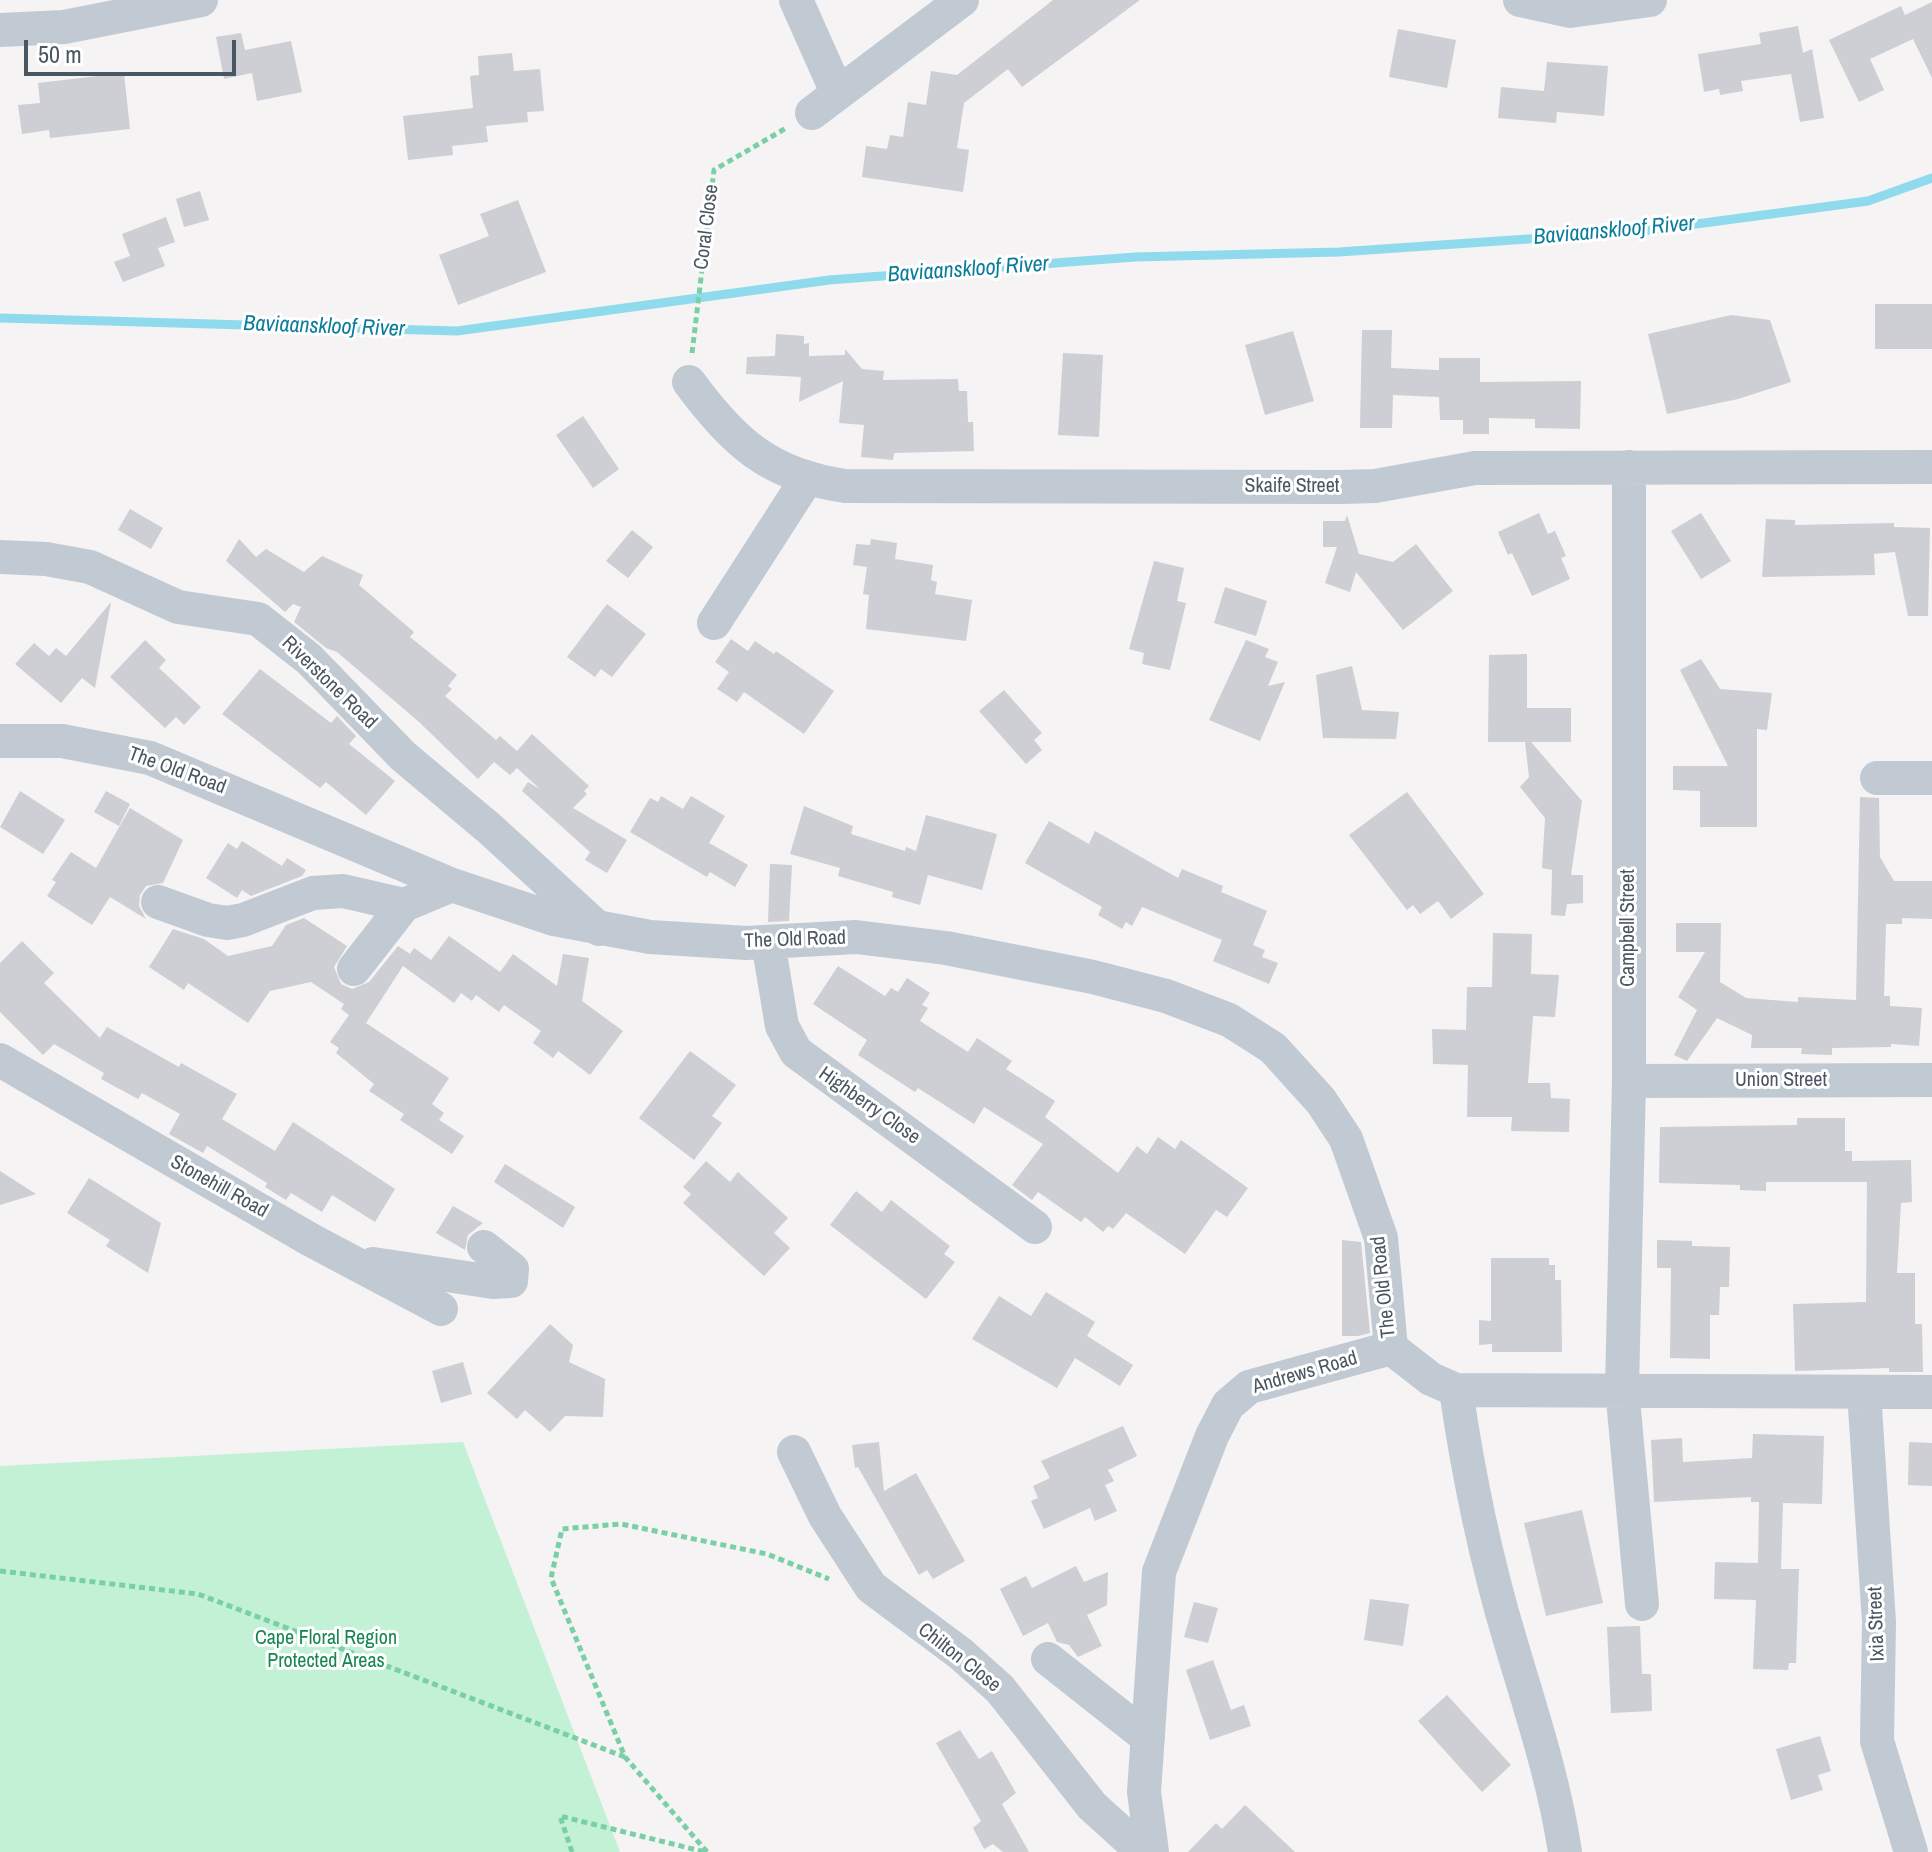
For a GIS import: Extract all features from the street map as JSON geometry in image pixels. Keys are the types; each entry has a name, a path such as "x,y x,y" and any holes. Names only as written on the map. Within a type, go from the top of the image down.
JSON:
{"street":[{"path":"0,30 64,27 201,0"},
{"path":"796,0 824,102 962,0"},
{"path":"1520,0 1570,11 1650,0"},
{"name":"Skaife Street","path":"689,382 715,417 743,444 806,480 860,486 1342,487 1375,486 1475,468 1932,467"},
{"name":"Campbell Street","path":"1629,467 1629,1081 1622,1389 1642,1604"},
{"path":"714,623 806,480"},
{"name":"Riverstone Road","path":"0,557 46,559 90,567 178,607 258,619 309,659 403,756 490,829 599,929"},
{"name":"The Old Road","path":"0,741 62,741 150,758 452,885 554,919 650,937 768,942 871,939 946,948 1093,977 1166,996 1229,1020 1273,1048 1321,1101 1346,1139 1368,1193 1381,1238 1391,1348"},
{"path":"1877,778 1932,778"},
{"path":"354,969 404,905 452,885"},
{"path":"158,902 208,920 227,923 328,891 404,905"},
{"name":"Highberry Close","path":"768,942 782,1026 796,1052 1035,1227"},
{"name":"Stonehill Road","path":"0,1060 348,1260 441,1309"},
{"name":"Union Street","path":"1629,1081 1932,1080"},
{"path":"348,1260 493,1282 511,1281 512,1269 484,1247"},
{"path":"1391,1348 1431,1379 1456,1390 1932,1392"},
{"name":"Andrews Road","path":"1152,1852 1144,1792 1159,1572 1200,1463 1228,1405 1249,1387 1391,1348"},
{"path":"1456,1390 1509,1638 1548,1761 1565,1852"},
{"name":"Ixia Street","path":"1864,1392 1879,1622 1877,1741 1887,1785 1911,1852"},
{"name":"Chilton Close","path":"794,1452 825,1516 871,1587 961,1654 1000,1689 1092,1806 1143,1852"},
{"path":"1048,1659 1148,1738"}],"path":[{"name":"Coral Close","path":"689,382 714,170 824,102"},
{"path":"706,1852 625,1757 551,1578 562,1529 621,1524 767,1554 841,1584"},
{"path":"0,1571 198,1594 625,1757"},
{"path":"572,1852 560,1816 706,1852"}],"green space":[{"name":"Cape Floral Region Protected Areas","path":"463,1442 620,1852 0,1852 0,1466"}],"building":[{"path":"1053,0 1140,0 1022,87 1008,69 964,103 957,148 969,150 963,192 862,177 866,146 887,149 890,135 903,137 908,102 926,105 931,71 957,75"},
{"path":"1932,2 1932,78 1913,39 1870,59 1884,90 1859,102 1829,40 1901,6 1905,15"},
{"path":"1798,26 1803,53 1812,49 1824,118 1800,122 1791,74 1741,81 1743,91 1720,95 1719,89 1704,92 1698,54 1761,44 1759,33"},
{"path":"1398,29 1456,40 1447,88 1389,77"},
{"path":"241,33 245,50 291,41 302,92 257,101 252,73 224,79 216,37"},
{"path":"512,53 514,71 540,69 544,111 527,112 528,122 486,126 488,142 452,146 453,155 408,160 403,116 473,108 470,76 479,75 478,56"},
{"path":"1547,62 1608,66 1604,116 1557,112 1556,123 1498,118 1501,87 1544,91"},
{"path":"124,73 130,129 50,138 49,130 22,134 18,105 40,103 38,83"},
{"path":"200,191 209,220 184,227 176,199"},
{"path":"518,200 546,272 458,305 439,255 489,236 480,214"},
{"path":"166,217 175,242 158,248 165,266 123,282 114,262 130,256 122,234"},
{"path":"1875,304 1932,304 1932,349 1875,349"},
{"path":"1731,315 1770,320 1791,382 1738,399 1667,414 1648,334"},
{"path":"1362,330 1392,330 1391,368 1439,370 1439,358 1480,358 1480,382 1581,381 1580,429 1535,428 1535,419 1489,418 1489,434 1463,434 1463,420 1440,420 1439,397 1393,395 1392,428 1360,428"},
{"path":"1293,331 1314,401 1265,415 1245,345"},
{"path":"776,334 804,336 804,344 809,343 809,356 845,355 845,349 862,369 884,371 883,380 958,379 959,391 967,391 968,422 973,422 974,451 894,453 893,460 861,457 864,425 839,423 843,381 799,402 801,377 746,374 747,357 775,356"},
{"path":"1063,353 1103,355 1099,437 1058,435"},
{"path":"583,416 619,469 593,488 556,435"},
{"path":"130,509 163,528 151,549 118,530"},
{"path":"1539,513 1548,534 1555,531 1566,556 1561,558 1570,579 1532,596 1512,553 1508,555 1498,532"},
{"path":"1701,513 1731,561 1701,579 1671,531"},
{"path":"1347,515 1359,554 1393,562 1416,544 1453,591 1403,630 1356,572 1350,592 1325,583 1337,547 1323,547 1323,521 1345,521"},
{"path":"1766,519 1795,520 1795,525 1894,523 1894,527 1930,528 1928,616 1908,616 1895,552 1874,554 1875,575 1762,577"},
{"path":"632,530 653,547 628,578 606,561"},
{"path":"239,539 256,557 266,549 304,572 322,556 363,575 359,585 414,632 410,637 457,675 448,686 452,689 445,696 496,740 500,736 517,751 532,734 589,786 584,791 587,794 573,808 627,840 607,873 585,860 590,852 522,791 528,782 540,789 517,768 510,775 494,762 478,779 418,721 337,652 326,648 294,622 301,607 293,604 285,612 226,561"},
{"path":"871,539 897,543 895,559 933,565 931,580 937,582 935,594 972,600 966,641 866,629 869,595 863,594 867,567 853,565 856,544 870,545"},
{"path":"1154,561 1184,568 1177,601 1186,603 1170,670 1142,664 1144,653 1129,649"},
{"path":"1225,587 1267,601 1256,636 1214,623"},
{"path":"111,602 95,688 82,678 61,703 15,664 34,643 49,656 56,648 66,656"},
{"path":"607,604 646,634 612,677 601,669 595,677 567,657"},
{"path":"731,639 748,651 755,641 774,654 776,651 834,691 804,734 744,692 737,702 717,689 729,672 715,662"},
{"path":"145,640 166,660 159,668 201,707 184,725 176,717 165,728 110,677"},
{"path":"1246,640 1269,649 1265,657 1278,662 1268,686 1285,682 1260,741 1209,720"},
{"path":"1527,654 1527,708 1571,708 1571,742 1531,742 1582,801 1571,875 1583,875 1583,903 1567,904 1565,916 1551,915 1552,870 1542,868 1545,818 1520,787 1529,777 1525,742 1488,742 1489,655"},
{"path":"1701,659 1720,689 1772,693 1767,730 1757,729 1757,827 1700,827 1700,791 1673,790 1673,766 1728,766 1680,670"},
{"path":"1352,666 1362,710 1399,712 1396,739 1323,738 1316,675"},
{"path":"260,669 331,723 337,716 356,736 349,744 395,781 366,815 326,782 320,788 222,714"},
{"path":"1004,690 1042,733 1034,740 1042,750 1026,764 979,711"},
{"path":"20,791 65,820 43,854 0,827"},
{"path":"106,791 130,804 119,826 94,812"},
{"path":"1407,792 1484,894 1451,919 1438,901 1420,914 1413,905 1407,910 1349,835"},
{"path":"661,796 683,809 691,796 725,816 709,843 748,865 735,887 710,872 707,877 630,832 650,798 658,802"},
{"path":"1860,797 1879,798 1880,857 1894,881 1932,881 1932,919 1902,918 1902,924 1886,924 1884,996 1890,996 1890,1006 1922,1008 1919,1046 1891,1044 1891,1047 1832,1048 1832,1055 1801,1054 1802,1048 1751,1048 1752,1035 1717,1018 1687,1061 1674,1055 1697,1010 1678,997 1705,952 1676,952 1676,923 1721,923 1720,982 1746,998 1798,1002 1798,997 1856,1000"},
{"path":"804,806 853,826 851,834 905,851 906,847 916,851 926,815 997,834 982,890 928,875 920,905 892,897 893,892 838,876 840,868 790,854"},
{"path":"130,808 183,840 163,883 146,886 140,895 139,906 146,919 110,897 92,925 47,896 56,882 52,880 71,852 96,868"},
{"path":"1049,821 1089,844 1095,831 1178,878 1182,869 1223,886 1221,892 1267,911 1253,945 1265,950 1262,957 1278,963 1269,984 1213,961 1222,940 1142,907 1132,926 1126,922 1122,929 1098,915 1102,907 1025,863"},
{"path":"242,841 282,866 287,858 306,870 302,876 251,896 242,890 237,898 206,878 228,843 237,849"},
{"path":"770,864 792,865 789,921 768,922"},
{"path":"304,918 347,946 334,967 341,984 352,989 369,982 398,946 410,954 414,948 431,960 449,936 500,972 513,954 557,986 563,954 589,958 582,1001 623,1031 590,1075 558,1051 553,1058 533,1043 541,1031 504,1005 499,1012 476,995 472,1001 461,993 454,1003 403,966 366,1023 449,1078 432,1104 444,1113 439,1120 464,1136 452,1154 400,1120 404,1114 369,1091 374,1084 336,1053 339,1048 330,1042 349,1015 341,1009 344,1004 311,982 270,991 248,1023 188,983 184,990 149,967 173,929 204,939 228,956 272,946 286,925"},
{"path":"1493,933 1532,934 1531,974 1559,975 1555,1017 1533,1016 1528,1083 1550,1083 1551,1098 1570,1099 1569,1132 1511,1131 1512,1117 1467,1117 1468,1065 1433,1064 1432,1029 1466,1030 1467,987 1492,987"},
{"path":"22,941 54,973 44,983 100,1038 107,1027 179,1067 181,1063 237,1094 222,1119 275,1151 293,1122 395,1189 375,1222 332,1195 322,1212 291,1193 286,1200 265,1187 267,1183 207,1146 203,1153 169,1134 180,1114 142,1093 138,1099 101,1079 104,1073 54,1044 43,1055 0,1012 0,963"},
{"path":"838,966 885,996 891,988 898,992 907,978 930,993 922,1005 928,1008 920,1021 968,1052 977,1038 1012,1061 1006,1069 1055,1101 1045,1117 1118,1173 1137,1146 1147,1154 1158,1137 1175,1149 1181,1140 1248,1188 1227,1217 1216,1210 1185,1254 1126,1213 1113,1229 1108,1226 1103,1232 1085,1217 1081,1222 1038,1192 1032,1200 1012,1185 1043,1144 984,1107 974,1124 918,1088 915,1092 858,1055 867,1040 813,1004"},
{"path":"690,1051 736,1085 712,1116 722,1123 694,1160 639,1118"},
{"path":"1797,1118 1845,1118 1845,1151 1852,1151 1852,1161 1911,1160 1912,1202 1901,1203 1897,1273 1915,1273 1915,1324 1922,1324 1923,1372 1889,1372 1889,1368 1795,1371 1793,1304 1866,1302 1867,1182 1766,1182 1766,1191 1740,1190 1740,1185 1659,1183 1660,1127 1797,1125"},
{"path":"706,1161 730,1182 738,1172 788,1218 774,1233 790,1248 764,1276 683,1203 691,1194 683,1187"},
{"path":"505,1164 575,1207 563,1228 494,1182"},
{"path":"0,1171 36,1194 0,1205"},
{"path":"89,1178 161,1223 148,1273 106,1246 110,1240 67,1213"},
{"path":"856,1191 882,1212 891,1200 950,1246 944,1254 955,1262 926,1299 830,1225"},
{"path":"453,1206 483,1223 468,1235 465,1250 436,1233"},
{"path":"1342,1240 1361,1242 1370,1333 1358,1336 1342,1336"},
{"path":"1657,1240 1692,1241 1692,1246 1730,1247 1729,1287 1720,1287 1719,1315 1710,1315 1710,1359 1670,1358 1671,1268 1657,1268"},
{"path":"1491,1258 1549,1258 1549,1265 1555,1265 1555,1280 1561,1280 1562,1352 1492,1352 1492,1344 1479,1345 1479,1320 1491,1321"},
{"path":"1046,1292 1095,1322 1087,1336 1133,1365 1120,1386 1075,1358 1057,1388 972,1339 999,1296 1031,1316"},
{"path":"550,1324 573,1345 569,1362 605,1379 603,1417 565,1416 550,1432 525,1410 517,1419 487,1393"},
{"path":"463,1362 472,1394 441,1403 432,1371"},
{"path":"1123,1426 1137,1456 1108,1470 1114,1481 1105,1485 1117,1511 1095,1521 1090,1508 1044,1529 1031,1501 1038,1498 1033,1486 1050,1478 1041,1461"},
{"path":"1753,1434 1824,1436 1822,1504 1783,1503 1781,1569 1799,1569 1796,1663 1789,1663 1788,1670 1753,1669 1756,1600 1714,1599 1715,1562 1758,1563 1759,1502 1751,1502 1751,1497 1654,1502 1651,1440 1682,1438 1683,1462 1752,1458"},
{"path":"879,1442 884,1491 916,1473 965,1561 933,1579 927,1570 919,1575 858,1467 855,1468 852,1445"},
{"path":"1909,1442 1932,1443 1932,1486 1908,1485"},
{"path":"1582,1510 1603,1603 1546,1616 1524,1523"},
{"path":"1076,1566 1084,1582 1108,1572 1107,1605 1087,1615 1102,1646 1078,1657 1069,1645 1057,1642 1048,1623 1023,1636 1000,1589 1026,1576 1032,1588"},
{"path":"1370,1599 1409,1604 1403,1646 1364,1640"},
{"path":"1194,1602 1218,1608 1208,1643 1184,1637"},
{"path":"1640,1626 1642,1674 1651,1674 1652,1711 1611,1713 1607,1627"},
{"path":"1213,1660 1231,1710 1244,1705 1251,1726 1210,1740 1186,1670"},
{"path":"1447,1695 1511,1765 1482,1792 1418,1721"},
{"path":"960,1730 979,1759 992,1751 1016,1793 1002,1804 1029,1852 1003,1852 993,1844 984,1849 973,1828 981,1821 936,1743"},
{"path":"1820,1736 1831,1771 1818,1775 1823,1790 1791,1800 1776,1749"},
{"path":"1245,1805 1295,1852 1188,1852 1216,1823 1222,1829"}],"waterway":[{"name":"Baviaanskloof River","path":"0,318 457,331 829,280 1135,257 1339,252 1644,231 1868,201 1932,178"}]}
